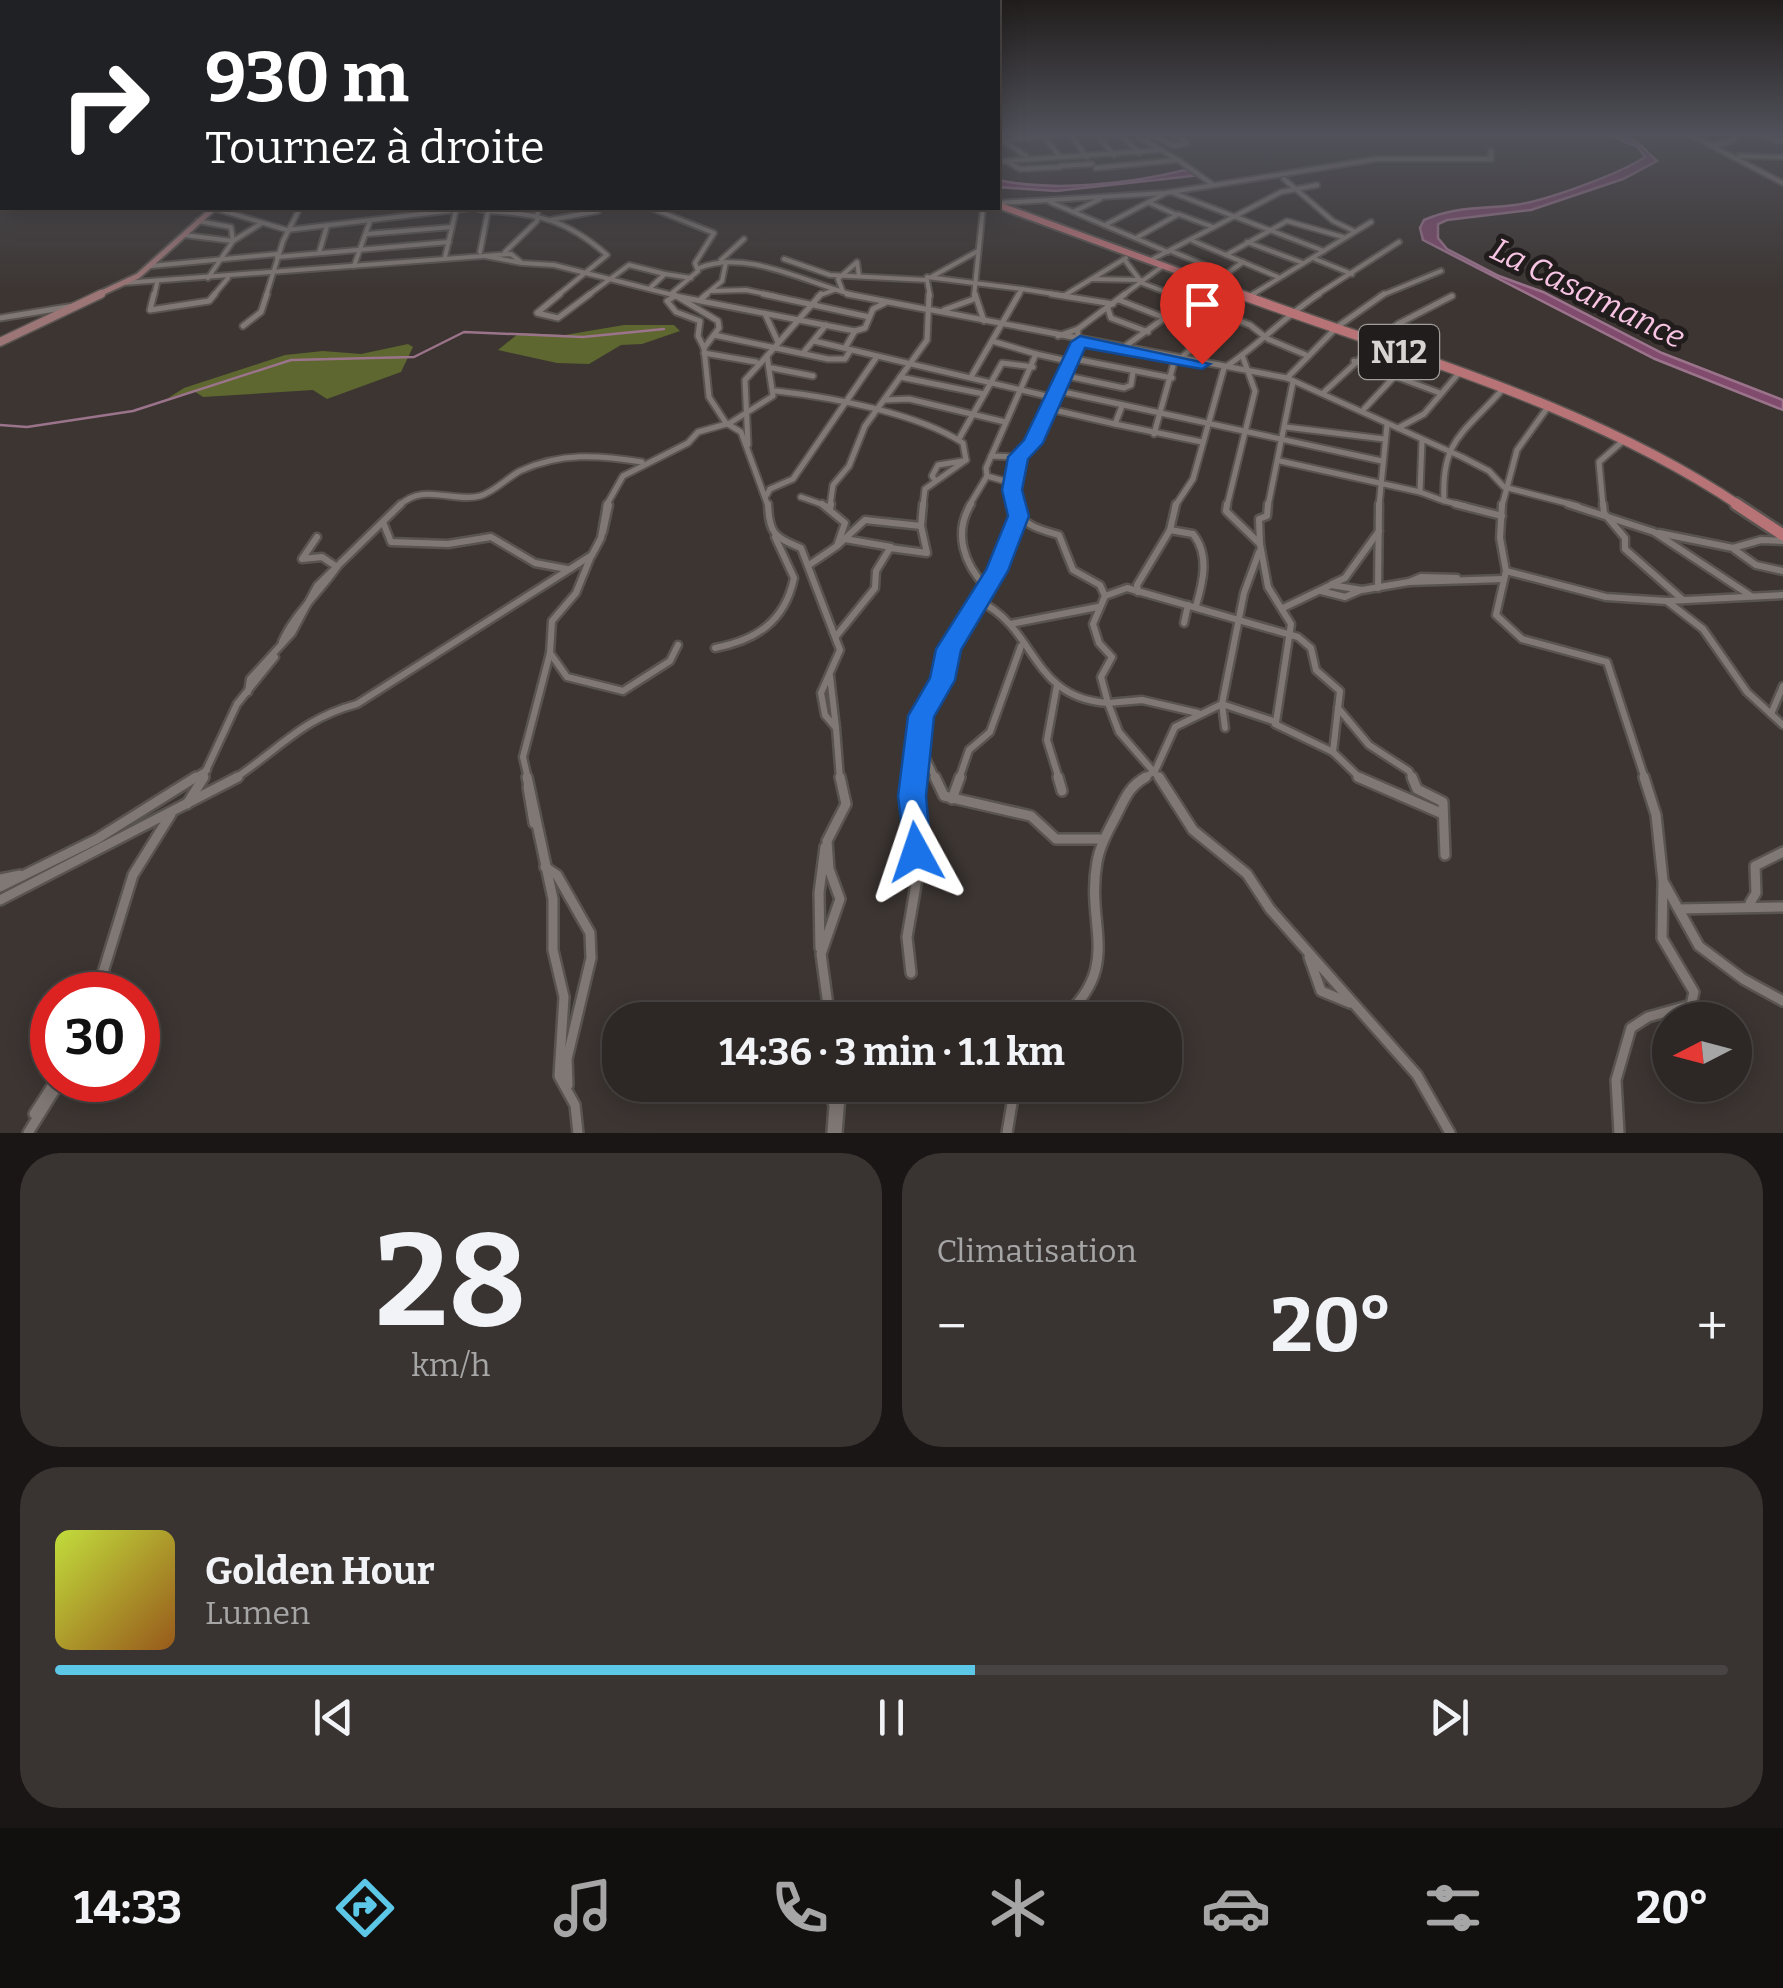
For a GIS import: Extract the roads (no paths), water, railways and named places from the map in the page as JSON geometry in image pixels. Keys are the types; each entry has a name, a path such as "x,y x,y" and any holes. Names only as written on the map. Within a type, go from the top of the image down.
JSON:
{"main road":[{"name":"N12","path":"1000,205 1127,256 1151,260 1160,268 1548,407 1625,440 1698,478 1783,538"},
{"path":"0,342 123,284 151,266 211,210"}],"street":[{"path":"1000,204 1196,187"},
{"path":"1293,187 1333,221 1355,231"},
{"path":"1151,260 1281,192 1309,187"},
{"path":"1105,226 1168,192"},
{"path":"1168,192 1324,250"},
{"path":"1074,212 1104,196"},
{"path":"1046,200 1224,273"},
{"path":"1150,203 1214,228"},
{"path":"243,210 262,223 287,230 456,210 445,257"},
{"path":"243,326 261,312 287,230 299,210"},
{"path":"378,220 385,210"},
{"path":"481,210 538,211 549,220 581,232 604,249 607,255 537,312 554,320 629,265 692,278"},
{"path":"488,212 494,210"},
{"path":"656,210 714,232 714,239 695,263 699,268"},
{"path":"983,210 974,299 984,321"},
{"path":"501,254 518,244 538,211"},
{"path":"549,220 598,211"},
{"path":"430,228 433,212"},
{"path":"480,253 488,212"},
{"path":"1135,239 1174,219 1176,213"},
{"path":"354,266 370,220"},
{"path":"198,221 231,228 232,241"},
{"path":"1226,255 1270,229 1298,221 1344,238"},
{"path":"1248,297 1372,222"},
{"path":"208,278 232,241 262,223"},
{"path":"319,253 327,226"},
{"path":"366,234 452,226"},
{"path":"184,235 232,241"},
{"path":"689,305 700,301 722,281 723,262 744,239"},
{"path":"1191,240 1279,278"},
{"path":"151,266 449,242"},
{"path":"1247,242 1304,264"},
{"path":"1138,592 1137,584 1170,530 1175,505 1193,479 1224,368 1268,339 1291,312 1399,242"},
{"path":"518,244 519,260"},
{"path":"926,277 939,275 944,266 978,251"},
{"path":"480,253 554,265 766,316 798,318 856,331 864,328 873,309"},
{"path":"123,284 480,253 519,260"},
{"path":"1089,280 1127,256 1142,281"},
{"path":"784,258 839,276 977,280 1113,304 1165,318"},
{"path":"1314,258 1352,274"},
{"path":"750,451 741,432 709,397 704,350 698,336 700,321 666,305 699,268 723,262 886,302 944,310 1080,342 1290,380 1364,408 1390,427 1489,472 1504,487 1604,513 1654,532 1733,548 1756,564 1783,571"},
{"path":"839,276 856,262 859,276"},
{"path":"1124,348 1244,262"},
{"path":"1065,295 1079,280 1160,268"},
{"path":"1056,337 1078,329 1160,268"},
{"path":"1272,723 1282,706 1285,640 1291,624 1268,587 1259,548 1259,520 1266,516 1266,500 1280,461 1290,380 1306,355 1336,329 1412,279 1442,270"},
{"path":"651,287 666,274"},
{"path":"839,276 843,293"},
{"path":"157,283 150,310 209,301 228,277"},
{"path":"830,508 833,485 849,466 847,460 875,411 927,340 931,310 926,277"},
{"path":"1119,277 1142,281 1227,316 1306,355"},
{"path":"971,377 1022,289"},
{"path":"711,291 746,290 868,317"},
{"path":"715,648 758,637 780,616 794,578 769,529 765,497 745,429 745,380 824,291 834,290"},
{"path":"564,291 584,299"},
{"path":"673,295 718,320 704,350"},
{"path":"1323,392 1373,342 1426,305 1452,296"},
{"path":"944,310 974,299"},
{"path":"859,313 886,302"},
{"path":"1113,304 1111,318 1148,332"},
{"path":"0,318 76,306"},
{"path":"766,316 775,344"},
{"path":"1154,434 1177,359 1227,316"},
{"path":"803,353 826,325"},
{"path":"1397,327 1433,342"},
{"path":"1012,490 1018,457 1033,443 1074,361 1080,342 1078,329"},
{"path":"714,335 845,359 856,331"},
{"path":"814,341 1023,391 1160,412 1382,461"},
{"path":"992,342 1052,361"},
{"path":"704,350 757,362"},
{"path":"986,587 966,567 962,520 987,476 991,456 1023,391 1036,354"},
{"path":"1242,355 1254,391 1226,512 1244,524 1259,548"},
{"path":"767,356 776,391"},
{"path":"765,497 770,489 793,479 876,358"},
{"path":"966,460 960,438 1002,363 1033,366 1074,361 1172,378"},
{"path":"1354,361 1440,393"},
{"path":"772,368 813,376"},
{"path":"1066,376 1124,388 1131,385 1133,372"},
{"path":"1390,427 1410,426 1430,410 1458,374"},
{"path":"1364,408 1396,376"},
{"path":"900,377 984,394"},
{"path":"568,1086 559,1076 557,1058 564,997 554,950 553,900 523,756 550,653 552,621 576,593 602,538 602,510 622,476 688,443 698,432 730,423 776,391 875,411 960,438"},
{"path":"1444,501 1442,465 1447,452 1502,391"},
{"path":"885,400 908,399 1005,422"},
{"path":"1115,424 1122,406"},
{"path":"1548,407 1525,432 1507,468 1502,516 1505,575 1494,604 1498,621 1518,636 1607,662 1656,816 1663,881 1662,938 1694,992 1691,1005 1648,1017 1631,1028 1616,1080 1620,1133"},
{"path":"1050,409 1202,442"},
{"path":"1410,426 1411,436"},
{"path":"1286,427 1384,439"},
{"path":"1378,588 1379,483 1384,439 1390,427"},
{"path":"1420,492 1422,440"},
{"path":"1625,440 1600,462 1604,513 1625,538 1632,558 1683,600"},
{"path":"186,805 208,769 237,704 281,647 283,634 337,568 412,495 480,496 520,471 566,457 591,454 644,462"},
{"path":"991,456 1018,457"},
{"path":"845,539 927,553 921,526 926,489 966,460"},
{"path":"936,480 938,464 966,460"},
{"path":"1280,461 1420,492 1502,516"},
{"path":"987,476 1008,482 1018,516 1032,528 1059,535 1063,560 1076,575 1100,585 1105,596"},
{"path":"801,497 830,508 845,523 837,546"},
{"path":"912,973 907,937 918,892 912,796 921,716 942,680 948,649 979,601 1018,516"},
{"path":"809,565 865,520 921,526"},
{"path":"383,522 391,542 398,544 448,544 491,537 535,564 558,570 573,568"},
{"path":"1170,530 1193,534 1203,546 1203,582 1184,624"},
{"path":"1284,608 1345,578 1378,531"},
{"path":"1654,532 1751,596"},
{"path":"775,537 795,542 809,565 826,622 837,635 839,658 830,670 838,766 846,804 828,841 819,892 828,1002"},
{"path":"317,538 301,556 350,554"},
{"path":"1733,548 1783,538"},
{"path":"837,635 876,588 874,579 885,554 897,548"},
{"path":"1225,728 1222,704 1251,563 1259,548"},
{"path":"0,900 218,790 286,745 300,726 321,714 357,704 592,555"},
{"path":"322,557 337,568"},
{"path":"1318,590 1345,597 1408,582 1505,575 1606,597 1667,601 1783,595"},
{"path":"1331,585 1362,590"},
{"path":"1333,752 1337,685 1316,670 1311,648 1290,633 1127,588 1105,596 1093,624 1100,643 1112,657 1101,677 1119,732 1155,772 1193,830 1247,874 1308,952 1417,1075 1450,1133"},
{"path":"979,601 1000,608 1021,646 1057,684 1082,703 1108,703 1125,698 1162,701 1198,713"},
{"path":"1667,601 1720,643 1723,657 1744,690 1783,725"},
{"path":"1010,624 1024,618 1072,616 1099,607"},
{"path":"550,653 567,676 600,689 623,691 670,662 678,645"},
{"path":"952,800 969,750 990,732 1021,646"},
{"path":"1057,684 1047,740 1062,791"},
{"path":"1771,714 1783,686"},
{"path":"1081,1002 1101,948 1096,864 1104,839 1132,786 1155,772 1175,727 1198,713 1222,704 1272,723 1333,752 1360,778 1443,814"},
{"path":"1338,708 1369,744 1409,770 1417,789 1442,802 1445,855"},
{"path":"919,743 944,796 1031,816 1056,840 1104,839"},
{"path":"0,883 97,838 208,769"},
{"path":"190,778 218,790"},
{"path":"103,972 133,875 173,811"},
{"path":"821,954 840,899 829,869 828,841"},
{"path":"1750,904 1756,893 1755,866 1783,852"},
{"path":"545,867 557,874 590,934 591,958 566,1059 578,1133"},
{"path":"1663,881 1686,930 1699,946 1783,1001"},
{"path":"1679,909 1724,909 1750,904 1783,907"},
{"path":"27,1133 45,1102"},
{"path":"830,1102 835,1120"},
{"path":"834,1133 838,1102"},
{"path":"1007,1133 1012,1102"}],"waterway":[{"path":"0,425 27,427 133,411 291,360 414,357 464,332 583,337 664,329"}],"water label":[{"name":"La Casamance","path":"1588,293"}]}
